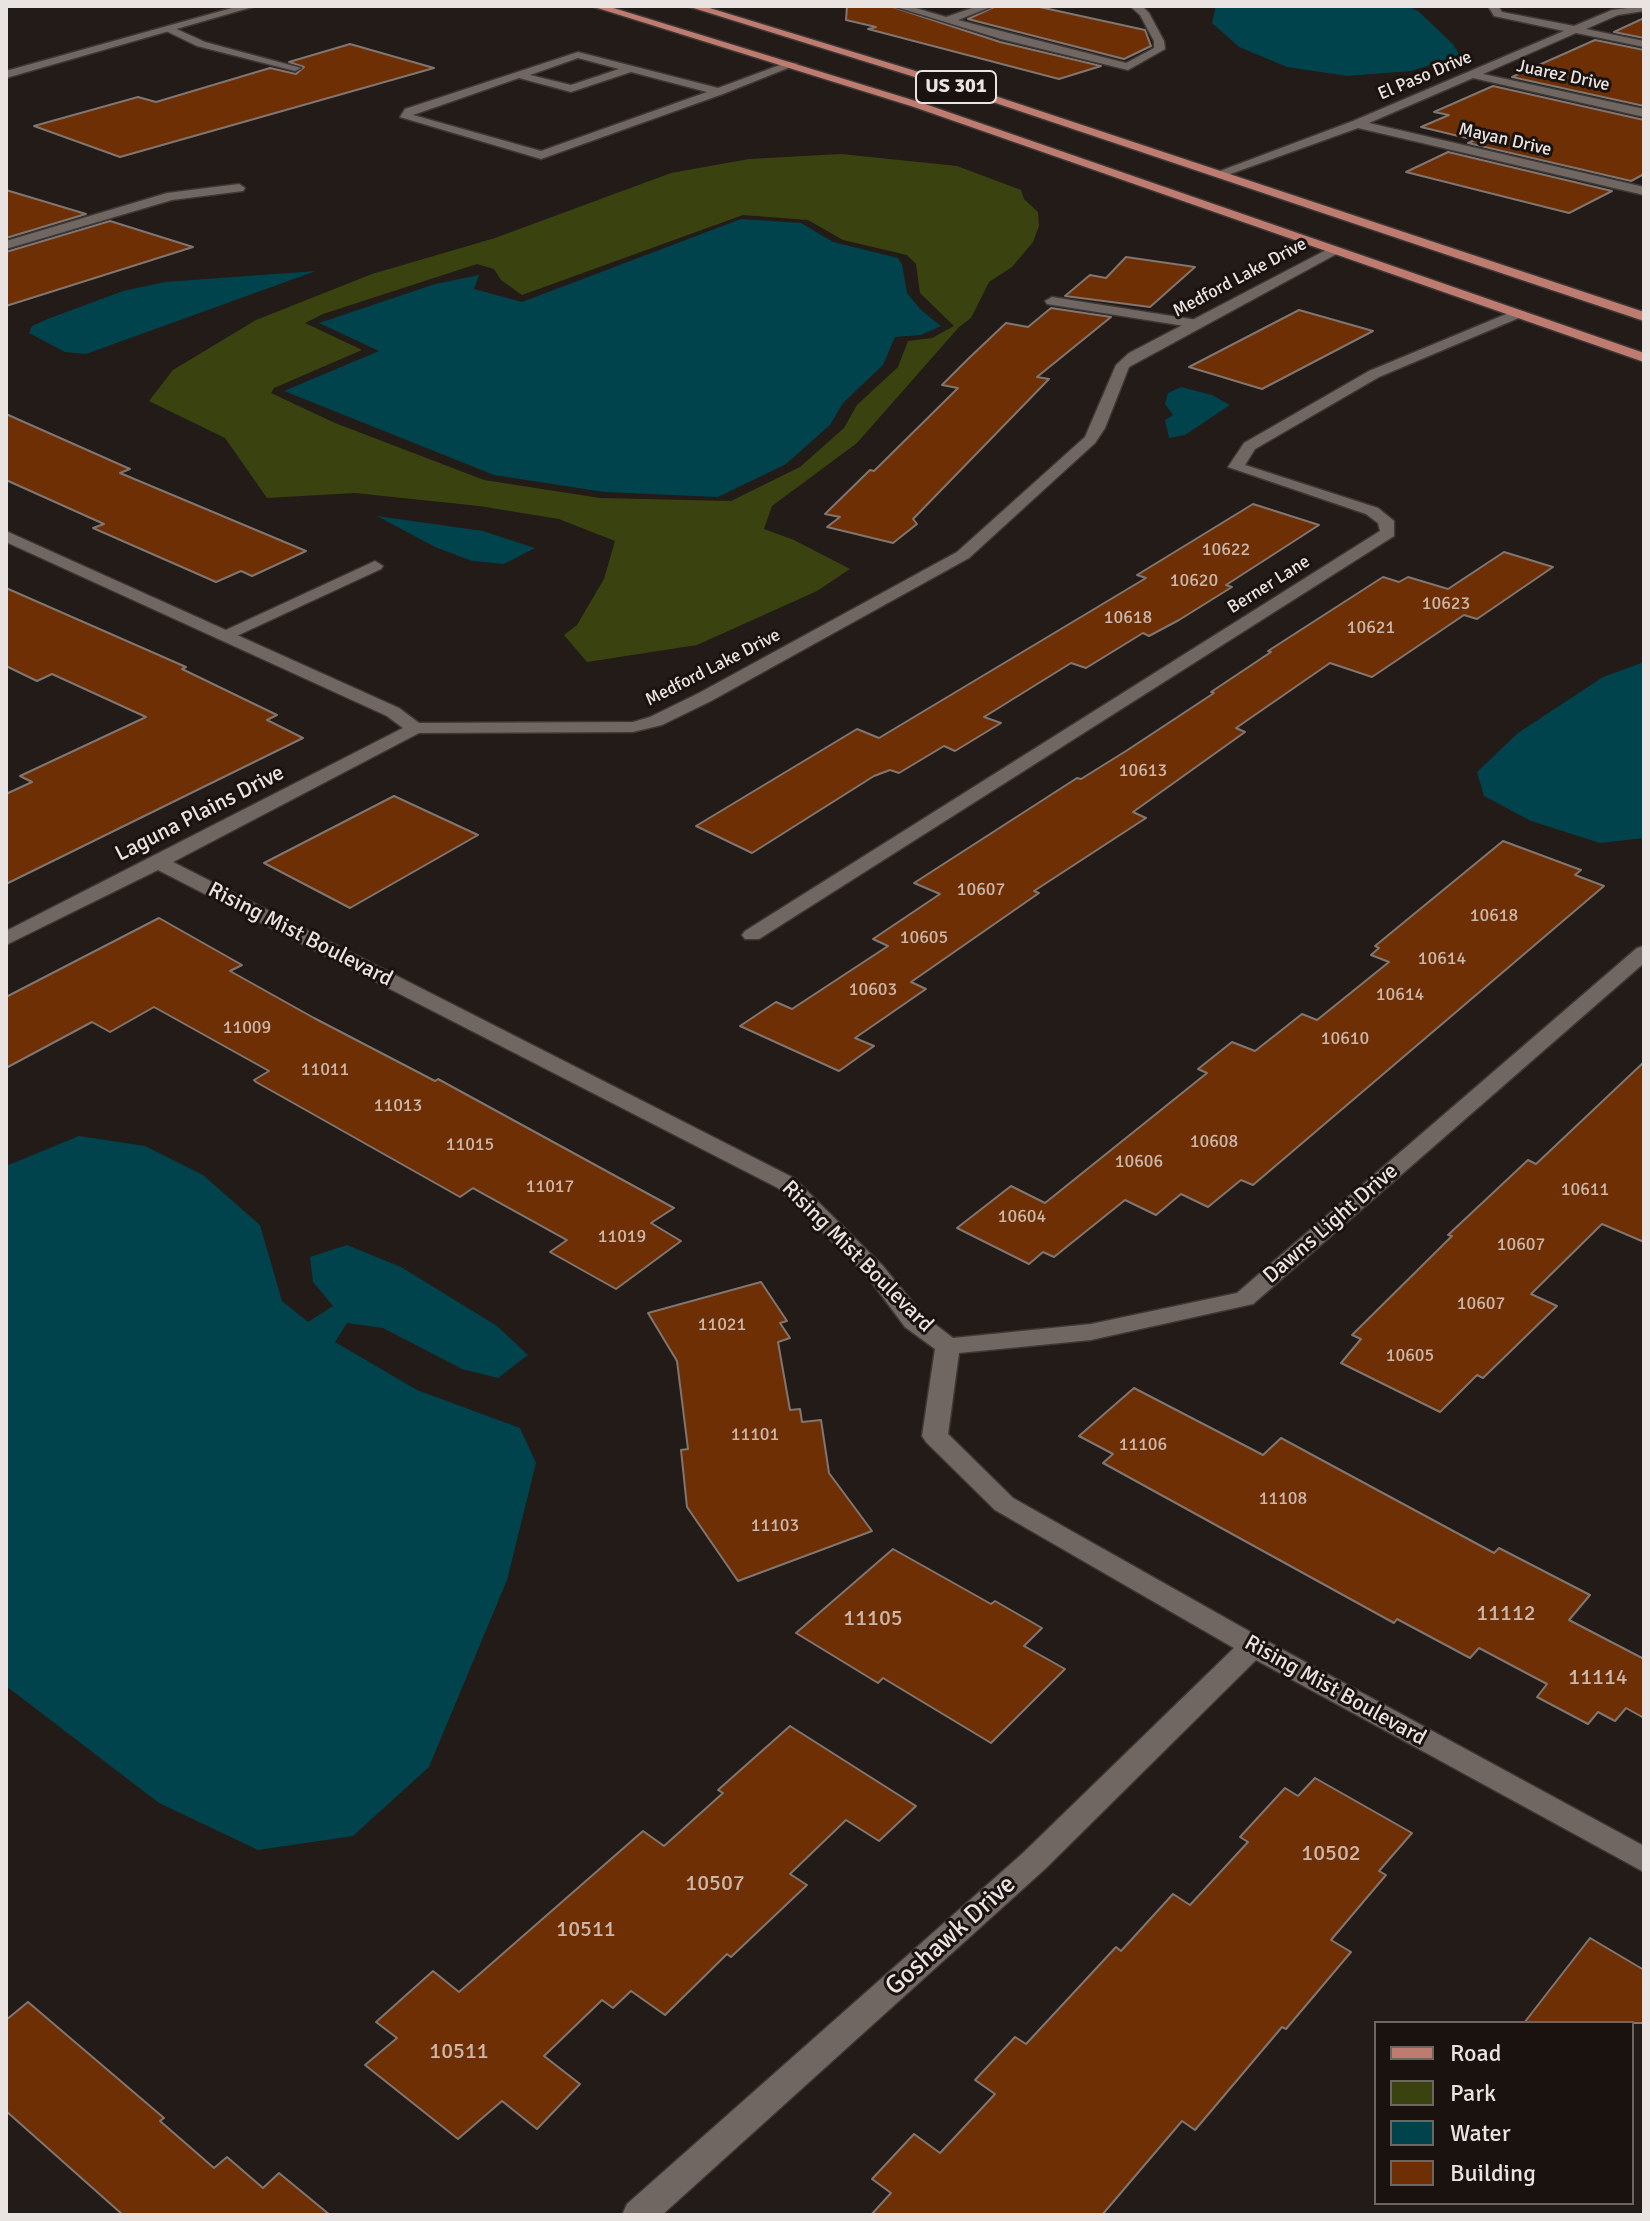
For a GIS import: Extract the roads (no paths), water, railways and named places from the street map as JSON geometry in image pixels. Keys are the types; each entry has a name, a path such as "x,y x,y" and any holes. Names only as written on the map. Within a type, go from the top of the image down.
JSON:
{"main road":[{"name":"US 301","path":"596,6 799,66 1644,358"},
{"name":"US 301","path":"692,6 967,90 1644,317"},
{"path":"799,66 858,73 889,81"},
{"path":"904,85 954,100"},
{"path":"981,109 995,114"},
{"path":"1024,124 1068,138"},
{"path":"1082,143 1179,172 1218,174"}],"street":[{"path":"6,75 251,6"},
{"path":"898,6 1005,37 1128,67 1159,49 1159,41 1144,13 1135,6"},
{"path":"947,20 988,6"},
{"path":"1493,6 1498,14 1644,44"},
{"name":"El Paso Drive","path":"1218,174 1357,124 1616,12 1644,8"},
{"path":"170,29 201,44 295,68"},
{"path":"719,92 578,55 409,111 406,117 541,155 799,66"},
{"path":"517,75 571,89 630,69"},
{"name":"Juarez Drive","path":"1474,75 1644,113"},
{"name":"Mayan Drive","path":"1357,124 1644,191"},
{"path":"6,245 171,196 239,188"},
{"name":"Medford Lake Drive","path":"415,728 633,727 656,721 705,697 963,555 1090,440 1098,428 1123,365 1134,356 1335,251"},
{"path":"1052,301 1197,324"},
{"name":"Berner Lane","path":"752,935 1388,533 1386,521 1372,511 1236,467 1249,446 1374,374 1516,314"},
{"path":"6,536 393,712 415,728"},
{"path":"224,635 375,566"},
{"name":"Laguna Plains Drive","path":"6,939 415,728"},
{"name":"Rising Mist Boulevard","path":"158,862 786,1183 875,1271 914,1321 948,1346 935,1436 1004,1504 1253,1646 1644,1860"},
{"name":"Dawns Light Drive","path":"948,1346 1091,1332 1245,1299 1644,952"},
{"name":"Goshawk Drive","path":"639,2215 1034,1861 1253,1646"}],"water":[{"path":"1216,6 1408,6 1418,11 1453,44 1460,56 1411,71 1347,76 1287,67 1239,47 1212,23"},
{"path":"741,219 801,223 833,242 898,258 907,293 921,310 941,326 921,335 895,337 883,365 843,403 830,425 786,464 718,497 604,492 494,475 284,391 379,351 319,323 435,284 479,275 474,289 522,302"},
{"path":"316,271 86,354 65,352 29,333 32,326 123,291 165,282"},
{"path":"1181,387 1212,395 1230,405 1185,435 1169,438 1165,420 1173,415 1165,404 1168,393"},
{"path":"377,516 483,531 535,548 504,564 472,561 435,547"},
{"path":"1644,662 1644,838 1600,843 1531,821 1484,796 1477,772 1518,733 1603,677"},
{"path":"79,1136 145,1146 203,1175 260,1225 282,1301 308,1322 333,1306 313,1282 310,1257 347,1245 401,1267 497,1326 528,1355 498,1378 462,1369 383,1328 347,1323 335,1342 417,1390 520,1428 536,1463 507,1580 429,1767 353,1836 258,1850 159,1803 6,1686 6,1166"}]}
